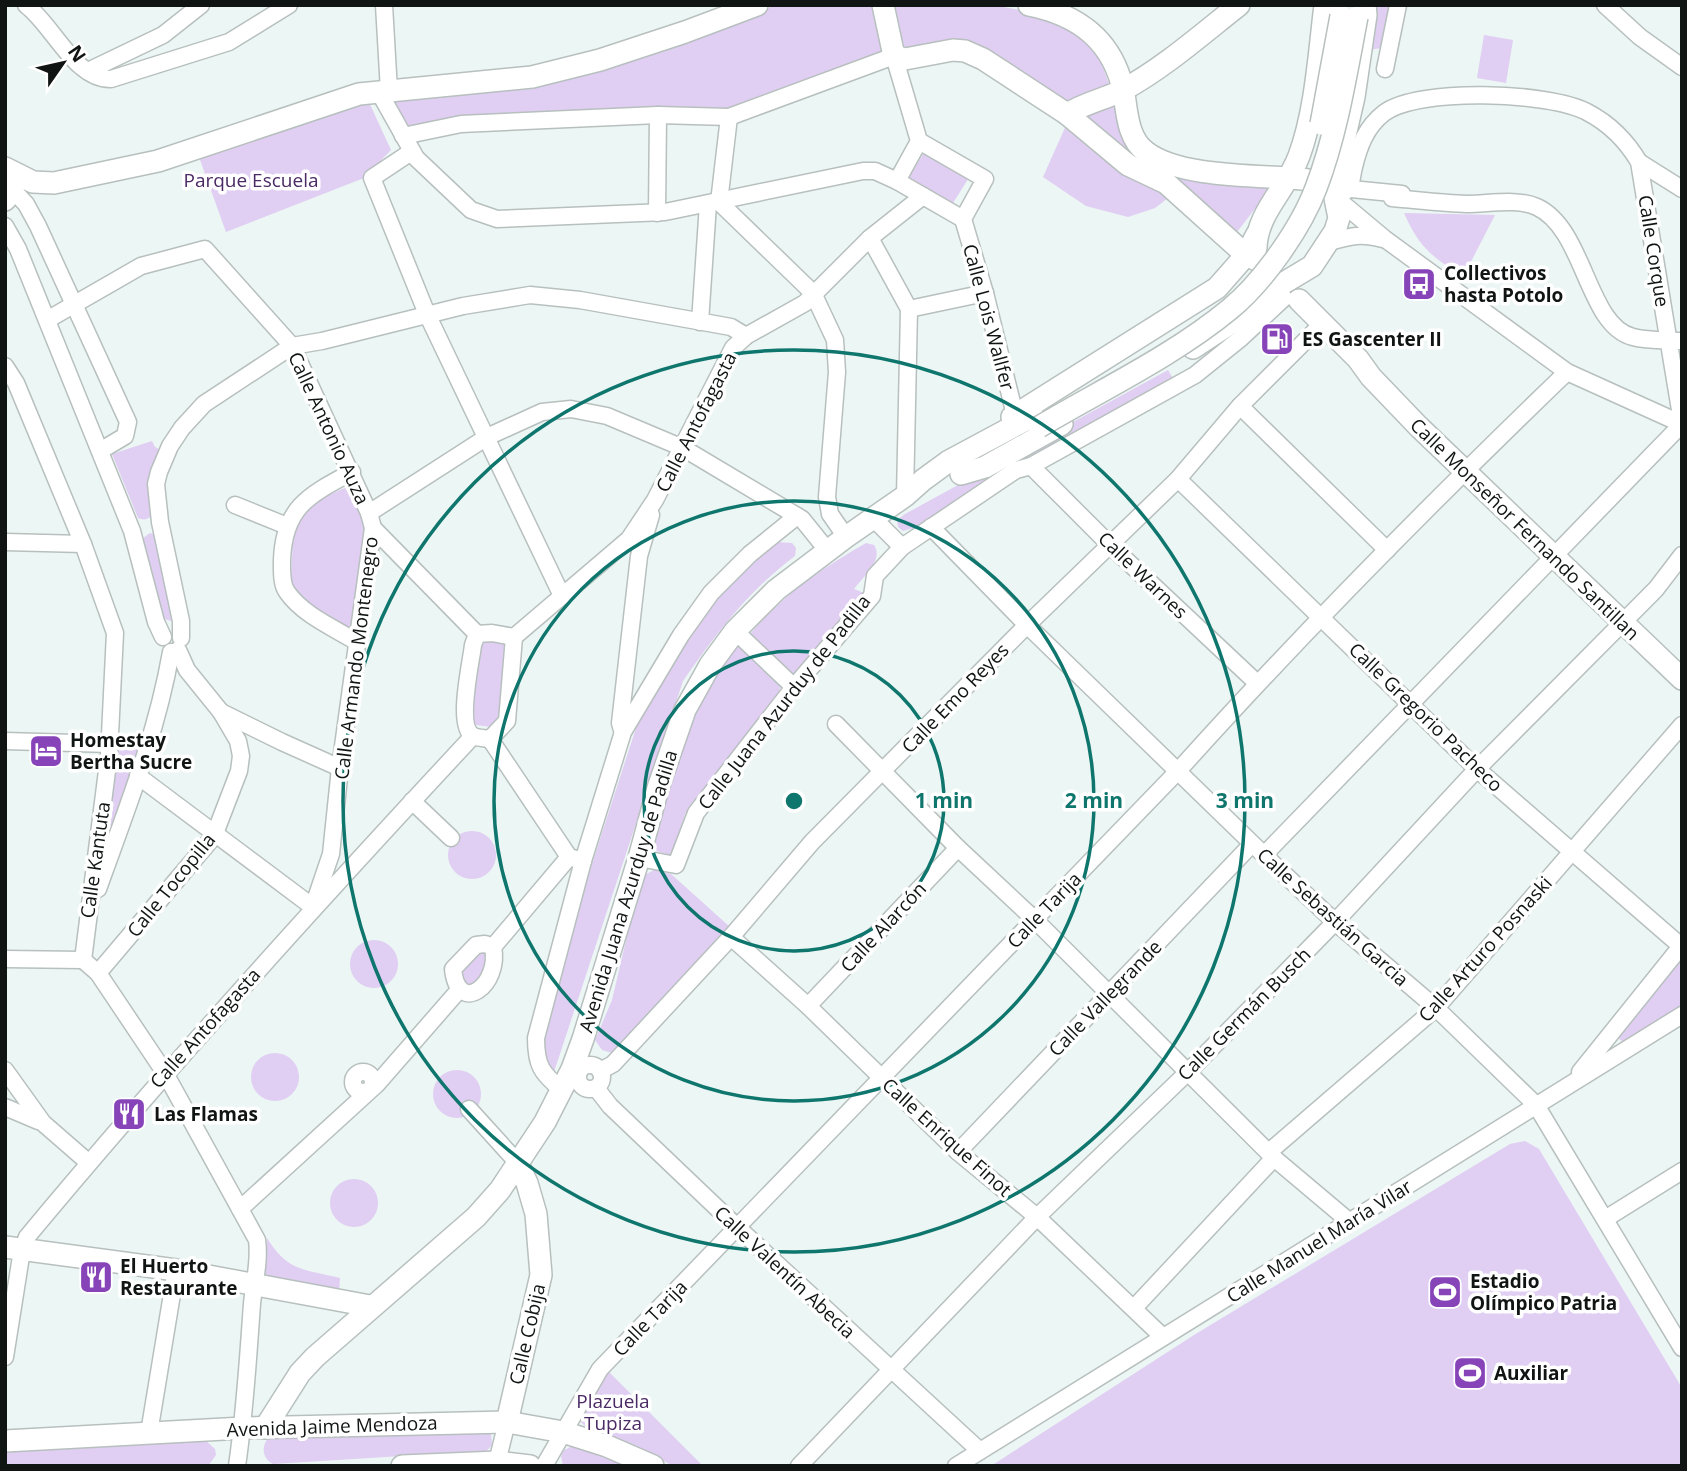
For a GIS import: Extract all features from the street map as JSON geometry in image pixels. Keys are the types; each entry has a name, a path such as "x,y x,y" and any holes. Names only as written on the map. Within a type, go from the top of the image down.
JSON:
{"main road":[{"path":"9,183 54,183 158,161 359,94 532,77 600,61 757,5"},
{"path":"883,5 894,57 905,58 953,50 965,51 983,59 1068,114 1128,164 1187,190 1230,232"},
{"path":"1029,5 1073,18 1093,32 1110,56 1123,90 1127,118 1135,140 1144,151 1178,167 1304,179 1339,192"},
{"path":"1068,114 1081,105 1123,90 1239,5"},
{"path":"1273,279 1256,234 1265,214 1289,179 1300,154 1306,128 1348,9"},
{"path":"1029,419 1217,288 1299,275 1312,267 1329,242 1339,218 1339,192 1366,15 1348,9"},
{"path":"1029,419 1195,334 1244,295 1281,251 1308,208 1324,165 1342,94 1348,9"},
{"path":"1166,183 1273,279"},
{"path":"955,468 985,467 1152,373 1237,319 1273,279"},
{"name":"Calle Monseñor Fernando Santillan","path":"1273,279 1316,330 1355,367 1371,377"},
{"name":"Calle Monseñor Fernando Santillan","path":"1273,279 1358,359 1371,377 1553,556 1682,678"},
{"name":"Avenida Juana Azurduy de Padilla","path":"265,1428 300,1373 370,1306 476,1217 500,1190 516,1162 545,1122 585,1080 583,1039 658,788 685,710 710,666 735,631 776,590 923,480 955,468 1029,419"},
{"path":"583,1039 585,1080"},
{"name":"Calle Cobija","path":"507,1422 541,1275 536,1214 527,1183 516,1162"},
{"path":"14,1248 176,1270 370,1306"},
{"name":"Avenida Jaime Mendoza","path":"5,1441 243,1428 507,1422 563,1432 607,1446 653,1466"},
{"path":"402,1466 530,1466"}],"street":[{"path":"26,5 69,54 102,79 111,79 229,42 289,5"},
{"path":"88,71 163,35 201,5"},
{"path":"384,5 384,91 403,136 411,152 471,210 497,219 657,213 863,171 875,171 897,181 963,219 985,179 919,142 894,57 729,117 658,115 461,124 403,136"},
{"path":"1385,69 1398,5"},
{"path":"1605,5 1640,37 1682,67"},
{"path":"1339,192 1363,138 1374,122 1386,112 1401,103 1455,96 1541,99 1586,111 1628,142 1639,162 1682,189"},
{"path":"657,213 658,115"},
{"path":"700,322 714,203 729,117"},
{"path":"897,181 919,142"},
{"path":"411,152 372,177 427,314 562,596"},
{"name":"Calle Corque","path":"1639,162 1675,340 1682,424"},
{"path":"1199,171 1213,178 1256,183"},
{"path":"9,183 26,204 128,422 125,436 100,450"},
{"path":"1339,192 1536,207 1558,223 1573,246 1600,305 1617,328 1632,337 1675,340"},
{"path":"1339,192 1385,239 1567,372 1682,424"},
{"name":"Calle Antofagasta","path":"5,1357 14,1248 27,1237 164,1073 412,801 482,737 507,721 514,637 629,539 655,500 733,348 746,336 805,303 870,238 923,196"},
{"path":"1392,198 1468,204 1492,203"},
{"path":"714,203 813,293 835,340 836,372 827,497 830,514 846,537"},
{"name":"Calle Lois Wallfer","path":"963,219 985,293 1029,419"},
{"path":"5,226 18,249 132,531 156,622 163,637 163,646 177,646"},
{"path":"1329,242 1366,234 1385,239"},
{"path":"870,238 909,309 905,496"},
{"name":"Calle Antonio Auza","path":"74,306 141,266 205,249 292,346 352,472 371,520"},
{"name":"Calle Juana Azurduy de Padilla","path":"639,858 677,865 696,813 794,687 872,596 876,576 902,547 1016,470 1031,466 1195,375 1241,338 1273,279"},
{"path":"909,309 985,293"},
{"path":"87,921 138,776 177,646 181,621 160,522 156,484 170,446 204,404 292,346 464,306 530,295 580,300 731,327 746,336"},
{"path":"47,320 74,306"},
{"name":"Calle Emo Reyes","path":"585,1080 613,1064 731,937 812,842 1027,625 1178,479 1240,406 1316,330"},
{"name":"Calle Kantuta","path":"5,366 16,383 83,544 115,634 110,744 83,960"},
{"name":"Calle Tarija","path":"544,1466 600,1369 1178,771 1257,683 1465,470 1567,372"},
{"path":"1240,406 1387,550"},
{"name":"Calle Armando Montenegro","path":"313,907 331,854 371,520 487,437 542,412 571,409 607,416 683,447 797,516 812,528 827,550"},
{"name":"Calle Vallegrande","path":"958,1152 1109,993 1410,703 1682,424"},
{"name":"Calle Warnes","path":"1031,466 1257,683"},
{"path":"352,472 313,494 286,526 283,545 285,590 312,616 357,642"},
{"name":"Calle Gregorio Pacheco","path":"1178,479 1478,769 1681,946"},
{"path":"623,732 620,723 639,556 655,500"},
{"path":"235,505 286,526"},
{"path":"623,732 681,635 711,593 750,555 797,516"},
{"path":"872,517 902,547"},
{"path":"371,520 477,634"},
{"path":"132,531 160,522"},
{"name":"Calle Sebastián Garcia","path":"931,527 1027,625 1258,849 1335,922 1436,1008 1536,1105 1605,1220 1676,1325 1682,1348"},
{"path":"5,542 83,544"},
{"name":"Calle Germán Busch","path":"799,1466 1037,1217 1188,1072 1335,922 1478,769 1656,589 1682,555"},
{"path":"1656,589 1682,574"},
{"path":"735,631 794,687"},
{"path":"477,634 492,632 514,637"},
{"path":"477,634 473,645 464,715 466,727 482,737 576,859 493,947"},
{"path":"177,646 187,670 221,712 340,768"},
{"name":"Calle Tocopilla","path":"98,973 214,836 239,771 241,756 237,741 221,712"},
{"path":"836,724 958,848 1034,919 1272,1155 1350,1222"},
{"name":"Calle Arturo Posnaski","path":"1134,1308 1272,1155 1436,1008 1682,725"},
{"name":"Calle Valentín Abecia","path":"623,732 576,859 536,1038 536,1060 545,1076 585,1080 738,1228 980,1451"},
{"path":"5,741 110,744"},
{"path":"138,776 214,836 313,907"},
{"path":"412,801 451,838"},
{"name":"Calle Alarcón","path":"808,1006 958,848"},
{"name":"Calle Enrique Finot","path":"731,937 808,1006 958,1152 1037,1217 1163,1337"},
{"path":"476,945 493,947 495,964 489,980 479,990 468,993 459,990 454,982 453,969 457,963 476,945"},
{"path":"1572,1082 1681,946"},
{"path":"5,960 83,960 98,973 164,1073 257,1240 260,1258 254,1283 243,1428 237,1466"},
{"path":"240,1209 370,1090 459,990"},
{"name":"Calle Manuel María Vilar","path":"956,1466 1682,1015"},
{"path":"5,1070 43,1123 89,1163"},
{"path":"5,1107 43,1123"},
{"path":"469,1109 516,1162"},
{"path":"1605,1220 1682,1171"},
{"path":"149,1433 176,1270"},
{"name":"Calle Cobija","path":"497,1464 507,1422"}],"green space":[{"path":"776,5 880,5 887,54 741,109 405,127 391,99 695,35"},
{"path":"888,5 993,5 1052,16 1067,22 1099,56 1111,90 1073,107 987,57 904,54"},
{"path":"1374,5 1395,5 1388,47 1369,50"},
{"path":"1484,35 1513,40 1506,83 1477,78"},
{"path":"1115,98 1127,142 1134,155 1145,164 1178,177 1271,188 1237,232 1185,187 1151,172 1082,115"},
{"name":"Parque Escuela","path":"368,100 391,150 364,178 226,232 199,157"},
{"path":"1068,121 1172,195 1155,208 1128,217 1086,206 1043,177"},
{"path":"925,151 970,176 953,203 908,178"},
{"path":"1404,213 1495,215 1463,277 1428,251"},
{"path":"1168,370 1174,380 1015,466 913,528 903,531 898,527 897,520 905,514"},
{"path":"152,441 155,447 161,450 153,514 143,519 138,518 112,454"},
{"path":"349,486 367,526 352,629 311,607 295,593 291,583 293,534 303,515 320,499"},
{"path":"150,533 158,536 175,616 171,621 161,618 142,539"},
{"path":"777,542 792,543 796,548 795,556 762,584 734,614 683,681 554,1072 548,1067 542,1050 590,870 637,725 685,641 710,606 752,562"},
{"path":"866,543 874,545 876,557 871,568 854,589 864,593 792,676 750,634 804,583"},
{"path":"483,639 504,641 508,646 503,701 491,727 476,725 469,720 477,644"},
{"path":"737,645 781,685 779,693 685,814 672,856 657,851 650,839 692,719 717,672"},
{"path":"141,742 100,870 96,865 118,743"},
{"path":"472,831 489,838 496,855 489,872 472,879 455,872 448,855 455,838"},
{"path":"654,870 671,874 730,927 615,1054 602,1050 595,1040 612,1000 641,877"},
{"path":"374,940 391,947 398,964 391,981 374,988 357,981 350,964 357,947"},
{"path":"473,951 485,951 490,962 474,987 459,982 462,963"},
{"path":"1677,961 1682,961 1682,1008 1624,1043 1617,1037"},
{"path":"275,1053 292,1060 299,1077 292,1094 275,1101 258,1094 251,1077 258,1060"},
{"path":"457,1070 474,1077 481,1094 474,1111 457,1118 440,1111 433,1094 440,1077"},
{"name":"Estadio Olímpico Patria","path":"1525,1141 1539,1149 1682,1388 1682,1466 991,1466 1194,1335 1510,1144"},
{"path":"354,1179 371,1186 378,1203 371,1220 354,1227 337,1220 330,1203 337,1186"},
{"path":"267,1238 290,1263 340,1278 339,1292 264,1276"},
{"name":"Plazuela Tupiza","path":"608,1371 703,1466 673,1466 647,1452 587,1428 581,1422 583,1411"},
{"path":"486,1429 491,1434 492,1445 483,1455 418,1455 273,1464 264,1452 269,1437"},
{"path":"205,1440 215,1449 216,1455 208,1466 5,1466 5,1449"},
{"path":"575,1445 630,1466 563,1466 561,1456 564,1450"}],"place":[{"name":"Collectivos hasta Potolo","path":"1419,284"},
{"name":"ES Gascenter II","path":"1277,339"},
{"name":"Homestay Bertha Sucre","path":"46,751"},
{"name":"Las Flamas","path":"129,1114"},
{"name":"El Huerto Restaurante","path":"96,1277"},
{"name":"Estadio Olímpico Patria","path":"1445,1292"},
{"name":"Auxiliar","path":"1470,1373"}]}
